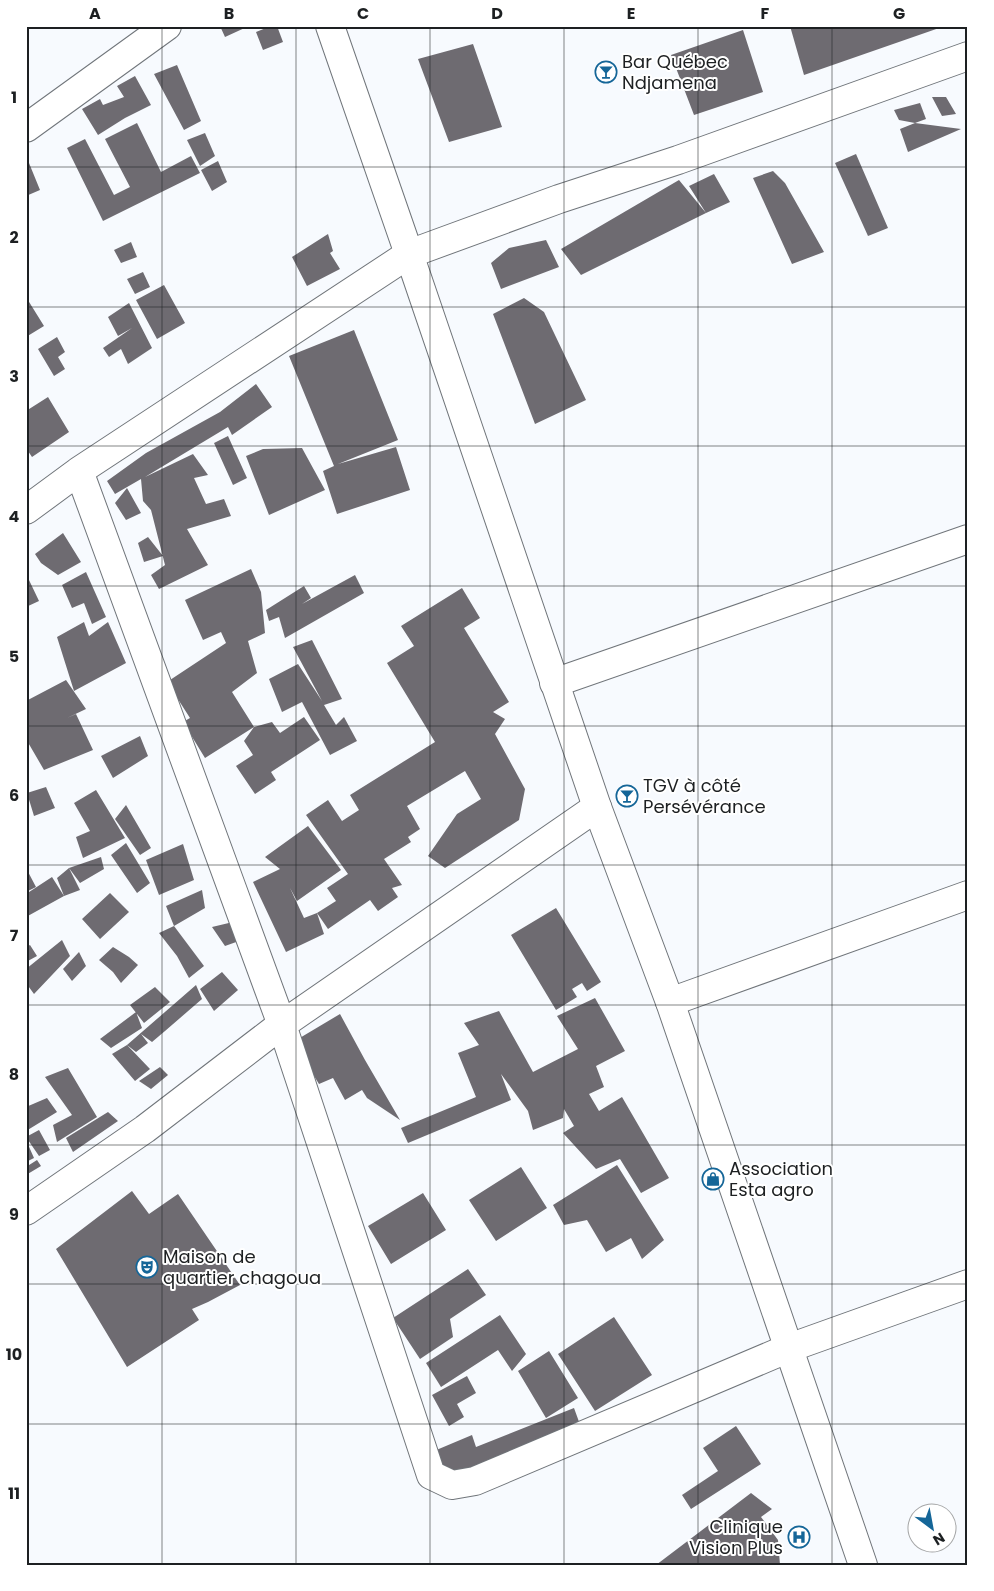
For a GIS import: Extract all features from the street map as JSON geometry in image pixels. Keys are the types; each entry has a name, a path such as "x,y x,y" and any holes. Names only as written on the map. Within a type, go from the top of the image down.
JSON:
{"street":[{"path":"26,128 167,26"},
{"path":"330,26 410,254 554,683 597,807 670,1002 863,1565"},
{"path":"26,510 79,471 410,254 559,199 678,160 968,56"},
{"path":"79,471 282,1025 431,1475 452,1485 475,1481 789,1348 968,1284"},
{"path":"554,683 968,539"},
{"path":"26,1211 145,1129 282,1025 597,807"},
{"path":"670,1002 968,895"}],"building":[{"path":"220,26 249,26 225,37"},
{"path":"271,26 277,26 283,42 263,50 256,32"},
{"path":"790,26 942,26 942,27 804,75"},
{"path":"743,30 763,92 694,115 671,55"},
{"path":"473,44 502,127 449,142 418,59"},
{"path":"177,65 201,121 184,130 154,74"},
{"path":"135,76 151,105 98,135 82,109 100,99 103,105 124,97 117,86"},
{"path":"932,97 946,97 956,114 942,116"},
{"path":"920,103 926,119 915,123 899,120 894,110"},
{"path":"137,123 161,172 191,156 200,173 103,221 67,148 85,139 114,195 130,187 105,139"},
{"path":"915,123 961,129 908,152 900,129"},
{"path":"205,133 215,156 200,166 187,140"},
{"path":"856,154 888,228 868,236 835,163"},
{"path":"218,161 227,182 212,191 201,170"},
{"path":"29,163 40,190 26,196 26,164"},
{"path":"773,171 785,183 824,252 792,264 753,178"},
{"path":"714,174 730,202 706,213 689,186"},
{"path":"679,180 706,213 581,275 561,249"},
{"path":"328,234 333,251 330,253 340,269 307,286 292,257"},
{"path":"546,240 559,267 501,289 491,263 509,248"},
{"path":"131,242 137,257 121,263 114,250"},
{"path":"143,272 150,287 135,294 127,279"},
{"path":"164,285 185,323 157,339 136,300"},
{"path":"26,297 44,326 26,337"},
{"path":"524,298 544,312 586,400 535,424 493,314"},
{"path":"129,303 152,348 128,364 121,349 109,357 103,348 132,328 118,336 108,317"},
{"path":"354,330 398,440 338,464 396,447 410,490 337,514 323,471 334,466 289,356"},
{"path":"57,337 65,352 58,357 65,369 54,376 38,349"},
{"path":"256,384 272,407 232,435 228,427 145,477 193,454 208,475 194,478 206,504 224,499 231,516 187,529 208,565 159,589 151,575 165,565 151,510 143,501 141,479 115,494 107,481 146,453 220,412"},
{"path":"48,397 69,432 32,457 26,448 26,431 29,429 26,425 26,411"},
{"path":"228,436 247,478 233,485 214,443"},
{"path":"302,448 325,490 269,515 246,456 263,449"},
{"path":"127,488 141,513 126,520 115,503"},
{"path":"63,533 81,562 58,575 41,563 35,554"},
{"path":"148,537 163,556 144,562 138,543"},
{"path":"251,569 261,592 265,633 248,641 257,673 232,692 254,727 205,758 183,722 190,718 167,682 226,643 221,632 203,640 185,600"},
{"path":"86,572 106,617 92,624 84,603 72,608 62,585"},
{"path":"355,575 364,593 285,638 279,617 269,621 266,610 304,586 311,598 302,604"},
{"path":"29,580 39,601 26,607 26,581"},
{"path":"462,588 480,618 464,628 509,702 493,712 505,719 495,734 525,789 519,820 445,868 428,856 457,814 481,799 465,771 407,806 420,829 408,837 411,842 384,859 402,885 392,888 398,897 378,911 370,900 328,929 317,913 336,901 327,888 348,874 306,815 328,800 342,821 359,810 350,795 435,742 387,663 414,646 401,626"},
{"path":"84,622 89,636 108,622 126,663 74,691 57,637"},
{"path":"312,640 342,699 324,705 336,725 344,717 357,741 330,755 302,702 282,712 269,679 298,664 322,701 293,647"},
{"path":"66,680 86,709 67,718 76,714 93,750 44,770 26,739 26,701"},
{"path":"304,717 320,740 271,772 276,780 255,794 236,766 253,755 244,741 254,727 272,722 280,733"},
{"path":"140,736 148,756 113,778 101,756"},
{"path":"46,787 55,808 34,816 27,793"},
{"path":"96,790 125,838 83,858 76,837 90,831 74,803"},
{"path":"126,805 151,848 140,855 115,819"},
{"path":"308,826 341,870 297,901 290,888 304,918 317,913 324,934 286,952 253,882 280,869 265,857"},
{"path":"126,843 150,883 137,893 111,855"},
{"path":"183,844 194,880 159,895 146,860"},
{"path":"101,857 104,869 80,883 69,868"},
{"path":"26,868 36,887 26,892"},
{"path":"69,868 80,890 64,896 57,878"},
{"path":"52,877 64,896 26,917 26,894"},
{"path":"202,890 205,908 174,926 166,906"},
{"path":"110,893 129,912 100,939 82,919"},
{"path":"556,908 601,982 587,991 582,983 572,989 577,997 556,1010 511,935"},
{"path":"233,922 239,941 225,946 212,927"},
{"path":"174,926 204,966 189,978 177,956 159,933"},
{"path":"62,940 70,956 34,994 26,983 26,969"},
{"path":"30,945 37,956 26,962 26,947"},
{"path":"113,947 138,965 121,983 113,972 99,960"},
{"path":"79,952 86,966 72,981 63,969"},
{"path":"222,972 238,990 214,1011 200,989"},
{"path":"196,985 202,999 152,1042 141,1034 148,1043 136,1052 127,1045"},
{"path":"155,987 170,1002 144,1023 130,1005"},
{"path":"595,998 625,1051 596,1066 604,1087 589,1094 599,1111 622,1097 669,1178 641,1193 620,1159 596,1169 563,1133 574,1126 564,1109 563,1118 533,1130 528,1111 501,1074 511,1100 408,1143 401,1128 476,1097 458,1053 479,1045 464,1023 499,1011 533,1072 578,1049 557,1016"},
{"path":"136,1012 142,1028 111,1048 100,1039"},
{"path":"340,1014 400,1120 367,1098 362,1090 345,1100 333,1078 319,1084 293,1042"},
{"path":"127,1045 150,1069 135,1081 112,1054"},
{"path":"160,1067 168,1075 151,1089 139,1081"},
{"path":"68,1068 97,1117 57,1142 53,1125 72,1115 45,1077"},
{"path":"47,1098 57,1112 26,1131 26,1107"},
{"path":"108,1112 118,1121 73,1152 66,1138"},
{"path":"39,1130 50,1150 39,1156 26,1137"},
{"path":"26,1140 34,1158 26,1162"},
{"path":"37,1160 41,1166 26,1175 26,1167"},
{"path":"617,1165 664,1240 642,1259 631,1238 606,1252 587,1220 564,1225 553,1205"},
{"path":"521,1167 547,1208 496,1241 469,1200"},
{"name":"Maison de quartier chagoua","path":"132,1191 149,1214 178,1194 240,1285 192,1309 199,1320 127,1367 56,1249"},
{"path":"423,1193 446,1230 391,1264 368,1226"},
{"path":"468,1269 486,1295 450,1319 453,1337 420,1359 393,1318"},
{"path":"500,1315 526,1354 512,1371 498,1350 441,1387 426,1363"},
{"path":"614,1317 652,1375 595,1411 558,1354"},
{"path":"549,1351 578,1398 546,1418 518,1371"},
{"path":"467,1376 476,1393 457,1404 464,1417 449,1426 432,1395"},
{"path":"574,1408 582,1430 447,1484 434,1451 472,1435 476,1447"},
{"path":"736,1426 761,1464 691,1509 682,1495 718,1471 703,1448"},
{"path":"751,1493 772,1509 761,1517 778,1540 780,1565 656,1565"}],"place":[{"name":"Bar Québec Ndjamena","path":"606,72"},
{"name":"TGV à côté Persévérance","path":"627,796"},
{"name":"Association Esta agro","path":"713,1179"},
{"name":"Maison de quartier chagoua","path":"147,1267"},
{"name":"Clinique Vision Plus","path":"799,1537"}]}
